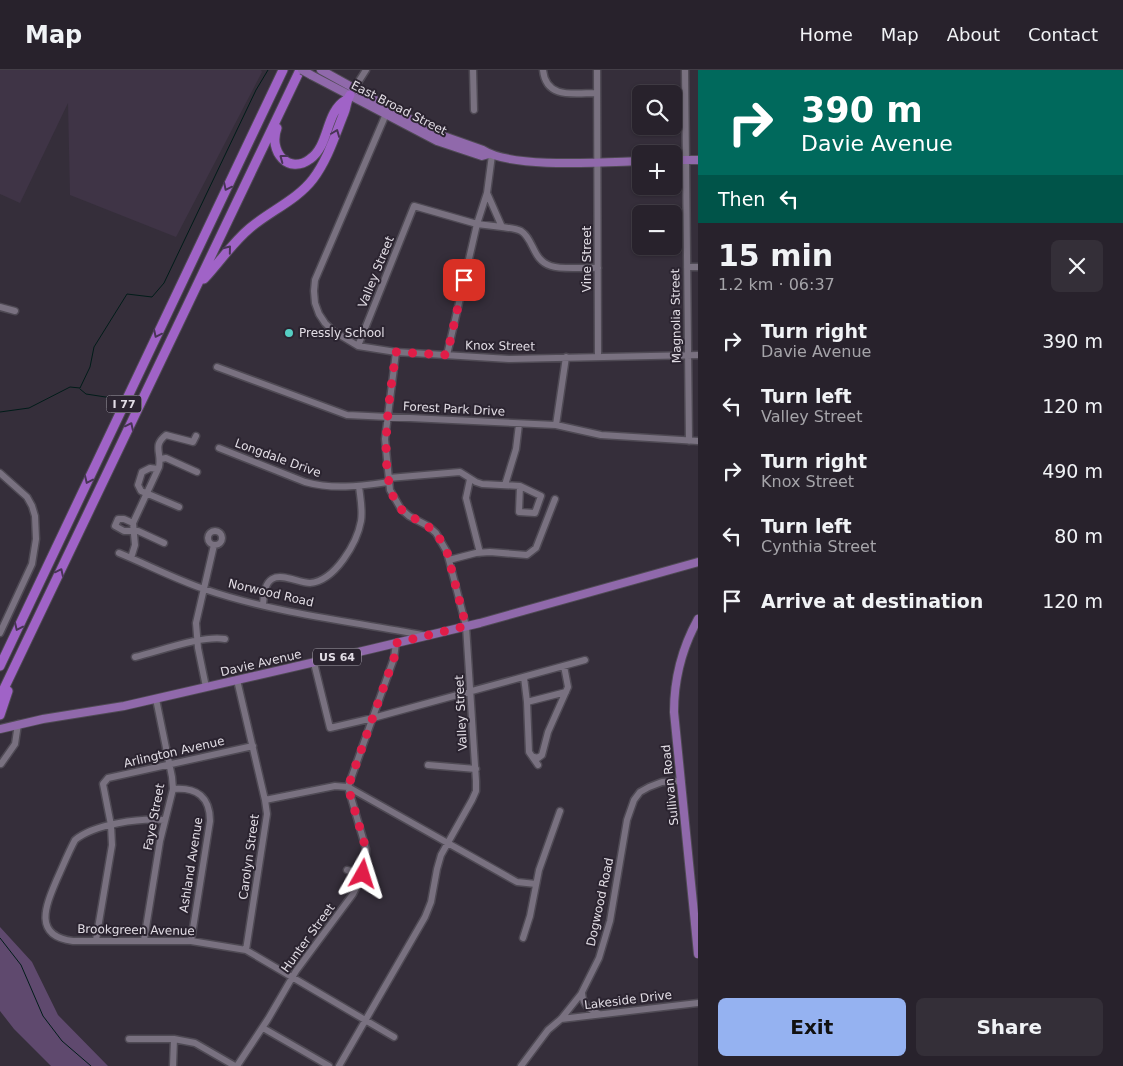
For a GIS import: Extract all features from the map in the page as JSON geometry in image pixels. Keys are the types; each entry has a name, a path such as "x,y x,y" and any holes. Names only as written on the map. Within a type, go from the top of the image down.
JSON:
{"highway":[{"path":"248,143 278,70"},
{"name":"I 77","path":"0,666 283,70"},
{"path":"301,70 275,134 276,152 282,159 300,164 316,154 338,105 350,94"},
{"name":"I 77","path":"0,697 301,70"},
{"path":"197,287 237,239 261,219 301,191 312,179 329,151 350,94"},
{"path":"0,715 24,648"}],"main road":[{"name":"East Broad Street","path":"301,70 435,133 491,154 532,161 632,161"},
{"name":"East Broad Street","path":"321,70 350,94 443,144 482,156 491,154"},
{"path":"682,160 698,160"},
{"name":"Davie Avenue","path":"3,728 156,699 314,663 466,626 698,562"},
{"name":"Sullivan Road","path":"698,618 680,660 674,696 675,728 698,954"}],"street":[{"path":"350,94 366,70"},
{"path":"473,70 474,110"},
{"path":"543,70 548,86 557,92 597,93"},
{"name":"Vine Street","path":"597,70 598,357"},
{"name":"Magnolia Street","path":"685,70 689,441"},
{"name":"Knox Street","path":"386,114 315,280 315,303 319,314 333,331 358,346 396,352 509,359 698,355"},
{"path":"447,355 477,224 487,193 491,154"},
{"path":"487,193 502,227"},
{"name":"Valley Street","path":"358,346 414,206 477,224"},
{"path":"477,224 520,231 528,239 535,254 551,266 598,268"},
{"path":"687,267 698,267"},
{"path":"0,307 15,311"},
{"name":"Valley Street","path":"338,1066 429,909 441,855 476,791 472,691 466,626 449,560 442,542 436,533 428,526 409,516 394,500 389,480 385,439 396,352"},
{"path":"556,425 566,357"},
{"name":"Forest Park Drive","path":"217,367 347,415 556,425 601,435 698,441"},
{"path":"506,485 516,449 519,424"},
{"path":"131,558 135,545 133,523 161,459 157,448 158,443 166,435 193,442 196,436"},
{"name":"Longdale Drive","path":"219,448 305,482 335,488 460,472 482,484 520,486"},
{"path":"161,459 166,458 198,472"},
{"path":"158,469 150,468 142,472 138,484 141,491 179,507"},
{"path":"0,473 28,497 34,516 36,540 34,558 28,576 0,633"},
{"path":"470,479 466,498 480,553"},
{"path":"262,604 267,586 274,578 279,577 303,583 318,582 326,578 338,567 355,539 361,522 359,486"},
{"path":"520,486 541,496 535,513 519,512 520,486"},
{"path":"449,560 480,553 527,554 532,552 536,548 555,499"},
{"path":"133,523 124,519 118,519 115,526 124,531 138,531 164,543"},
{"path":"206,687 197,641 196,623 214,545"},
{"name":"Norwood Road","path":"119,554 204,589 301,613 422,634 422,637"},
{"path":"688,564 693,565 698,570"},
{"path":"136,657 216,637 225,639"},
{"path":"348,787 394,658 396,643"},
{"path":"314,663 330,728 585,660"},
{"path":"534,757 538,758 542,755 548,732 566,692 568,682 564,666"},
{"path":"524,677 529,752 538,765"},
{"name":"Carolyn Street","path":"237,680 267,814 246,950"},
{"path":"527,702 566,692"},
{"name":"Faye Street","path":"144,940 159,848 173,789 170,765 156,699"},
{"path":"1,764 15,744 18,724"},
{"name":"Arlington Avenue","path":"111,825 103,784 108,778 253,746"},
{"path":"428,765 476,769"},
{"name":"Dogwood Road","path":"521,1066 548,1030 561,1019 582,992 593,973 610,921 627,820 634,800 640,792 649,787 659,783 681,781"},
{"path":"265,800 335,786 348,787 518,882 536,884"},
{"name":"Hunter Street","path":"236,1066 263,1028 296,971 353,894 363,874 366,849 348,787"},
{"name":"Ashland Avenue","path":"173,789 194,790 202,795 210,812 191,941"},
{"path":"523,938 530,916 536,884 560,811"},
{"name":"Brookgreen Avenue","path":"165,820 143,819 111,825 83,833 75,840 45,910 47,924 53,933 60,939 191,941 246,950 394,1037"},
{"path":"96,940 112,845 111,825"},
{"path":"347,870 363,874"},
{"path":"582,992 583,1001 586,1005 591,1010 601,1014"},
{"name":"Lakeside Drive","path":"561,1019 698,1003"},
{"path":"263,1028 329,1066"},
{"path":"129,1039 174,1039 195,1043 236,1066"},
{"path":"173,1066 174,1039"}],"shaded area":[{"path":"0,70 261,70 262,72 176,237 70,195 68,103 20,203 0,194"},
{"path":"0,927 32,962 58,1015 108,1066 51,1066 14,1029 0,1011"}],"waterway":[{"path":"0,412 29,408 70,387 80,388 90,367 94,347 127,294 152,297 164,283 256,90 268,70"},
{"path":"80,389 86,394 112,398"},
{"path":"0,938 21,965 43,1016 62,1041 91,1066"}],"place":[{"name":"Pressly School","path":"289,333"}],"route":[{"path":"363,874 366,862 366,849 348,787 394,658 396,643 466,626 447,552 442,542 436,533 428,526 409,516 394,500 390,490 385,439 396,352 447,355 464,280"}]}
